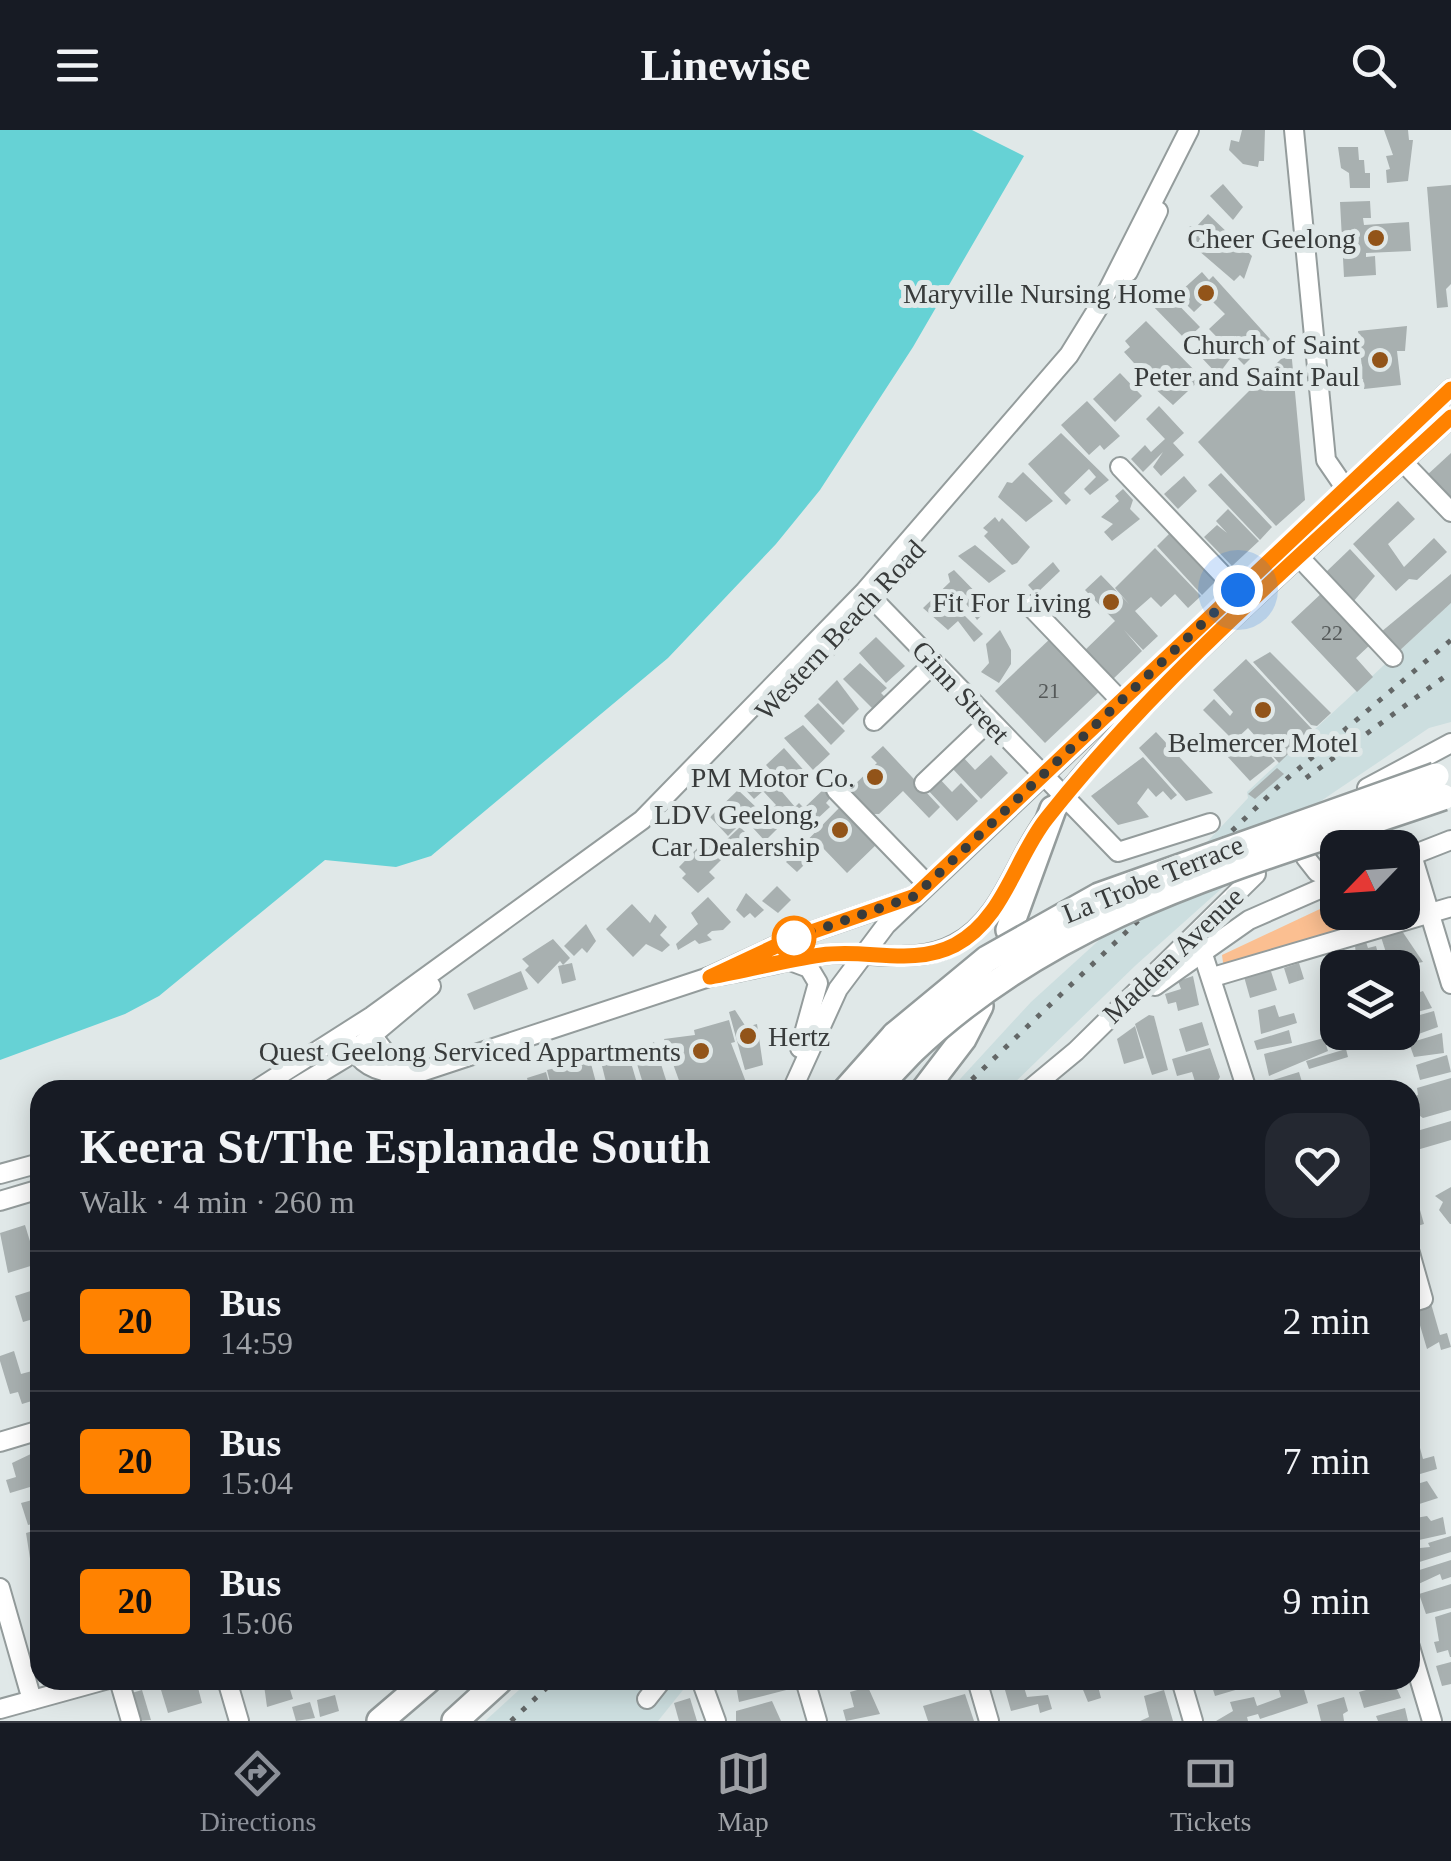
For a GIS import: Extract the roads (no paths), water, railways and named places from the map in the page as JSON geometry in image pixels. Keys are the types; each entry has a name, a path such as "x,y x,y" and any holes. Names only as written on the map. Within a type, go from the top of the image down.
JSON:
{"highway":[{"name":"La Trobe Terrace","path":"858,1080 904,1043 1004,974 1086,926 1445,784"},
{"path":"1009,930 1058,804"},
{"path":"932,1080 963,1039 980,1006"},
{"name":"La Trobe Terrace","path":"881,1080 904,1043"},
{"path":"380,1721 416,1690"},
{"path":"455,1721 489,1690"}],"street":[{"name":"Western Beach Road","path":"869,596 1069,356 1103,300 1189,130"},
{"name":"Western Beach Road","path":"359,1036 641,836 869,596 1083,352 1145,242 1199,130"},
{"path":"1294,130 1326,460 1344,490 1358,504"},
{"path":"796,1080 824,1015 861,952 921,890 1451,389"},
{"path":"710,977 820,955 861,952 922,956 965,938 993,910 1026,846 1058,804 1150,702 1451,417"},
{"path":"1403,462 1451,512"},
{"path":"1120,466 1238,590"},
{"path":"1301,559 1393,657"},
{"name":"Ginn Street","path":"869,596 1042,776 1058,804 1118,852 1210,823"},
{"path":"1029,605 1122,702"},
{"path":"874,721 934,663"},
{"path":"924,782 988,722"},
{"path":"1368,788 1451,743"},
{"path":"836,790 921,890"},
{"path":"1420,852 1451,840"},
{"name":"Madden Avenue","path":"1306,858 1320,873"},
{"name":"Madden Avenue","path":"1041,1080 1199,941 1256,874"},
{"name":"Madden Avenue","path":"1199,941 1320,888"},
{"path":"1420,889 1451,984"},
{"path":"359,1036 378,1071 424,1071 710,977 791,939 921,890"},
{"path":"1213,977 1451,906"},
{"path":"1199,941 1243,1080"},
{"path":"792,962 810,968 818,983 794,1080"},
{"path":"275,1080 359,1036"},
{"path":"304,1080 359,1036"},
{"path":"394,1080 401,1073"},
{"path":"0,1174 30,1166"},
{"path":"0,1200 30,1192"},
{"path":"0,1442 30,1433"},
{"path":"0,1588 32,1700"},
{"path":"1420,1681 1432,1721"},
{"path":"0,1709 68,1690"},
{"path":"121,1690 131,1721"},
{"path":"230,1690 239,1721"},
{"path":"647,1700 654,1690"},
{"path":"704,1690 718,1721"},
{"path":"713,1690 718,1721"},
{"path":"809,1690 817,1721"},
{"path":"981,1690 989,1721"},
{"path":"1185,1690 1193,1721"}],"water":[{"path":"0,130 972,130 1024,156 913,347 820,490 776,544 668,658 431,856 396,867 325,860 159,996 125,1014 0,1060"}],"railway":[{"path":"971,1080 1283,782 1451,640"},
{"path":"1306,778 1451,672"},
{"path":"511,1721 544,1690"}],"place":[{"name":"Cheer Geelong","path":"1376,238"},
{"name":"Maryville Nursing Home","path":"1206,293"},
{"name":"Church of Saint Peter and Saint Paul","path":"1380,360"},
{"name":"Fit For Living","path":"1111,602"},
{"name":"Belmercer Motel","path":"1263,710"},
{"name":"PM Motor Co.","path":"875,777"},
{"name":"LDV Geelong, Car Dealership","path":"840,830"},
{"name":"Hertz","path":"748,1036"},
{"name":"Quest Geelong Serviced Appartments","path":"701,1051"}]}
